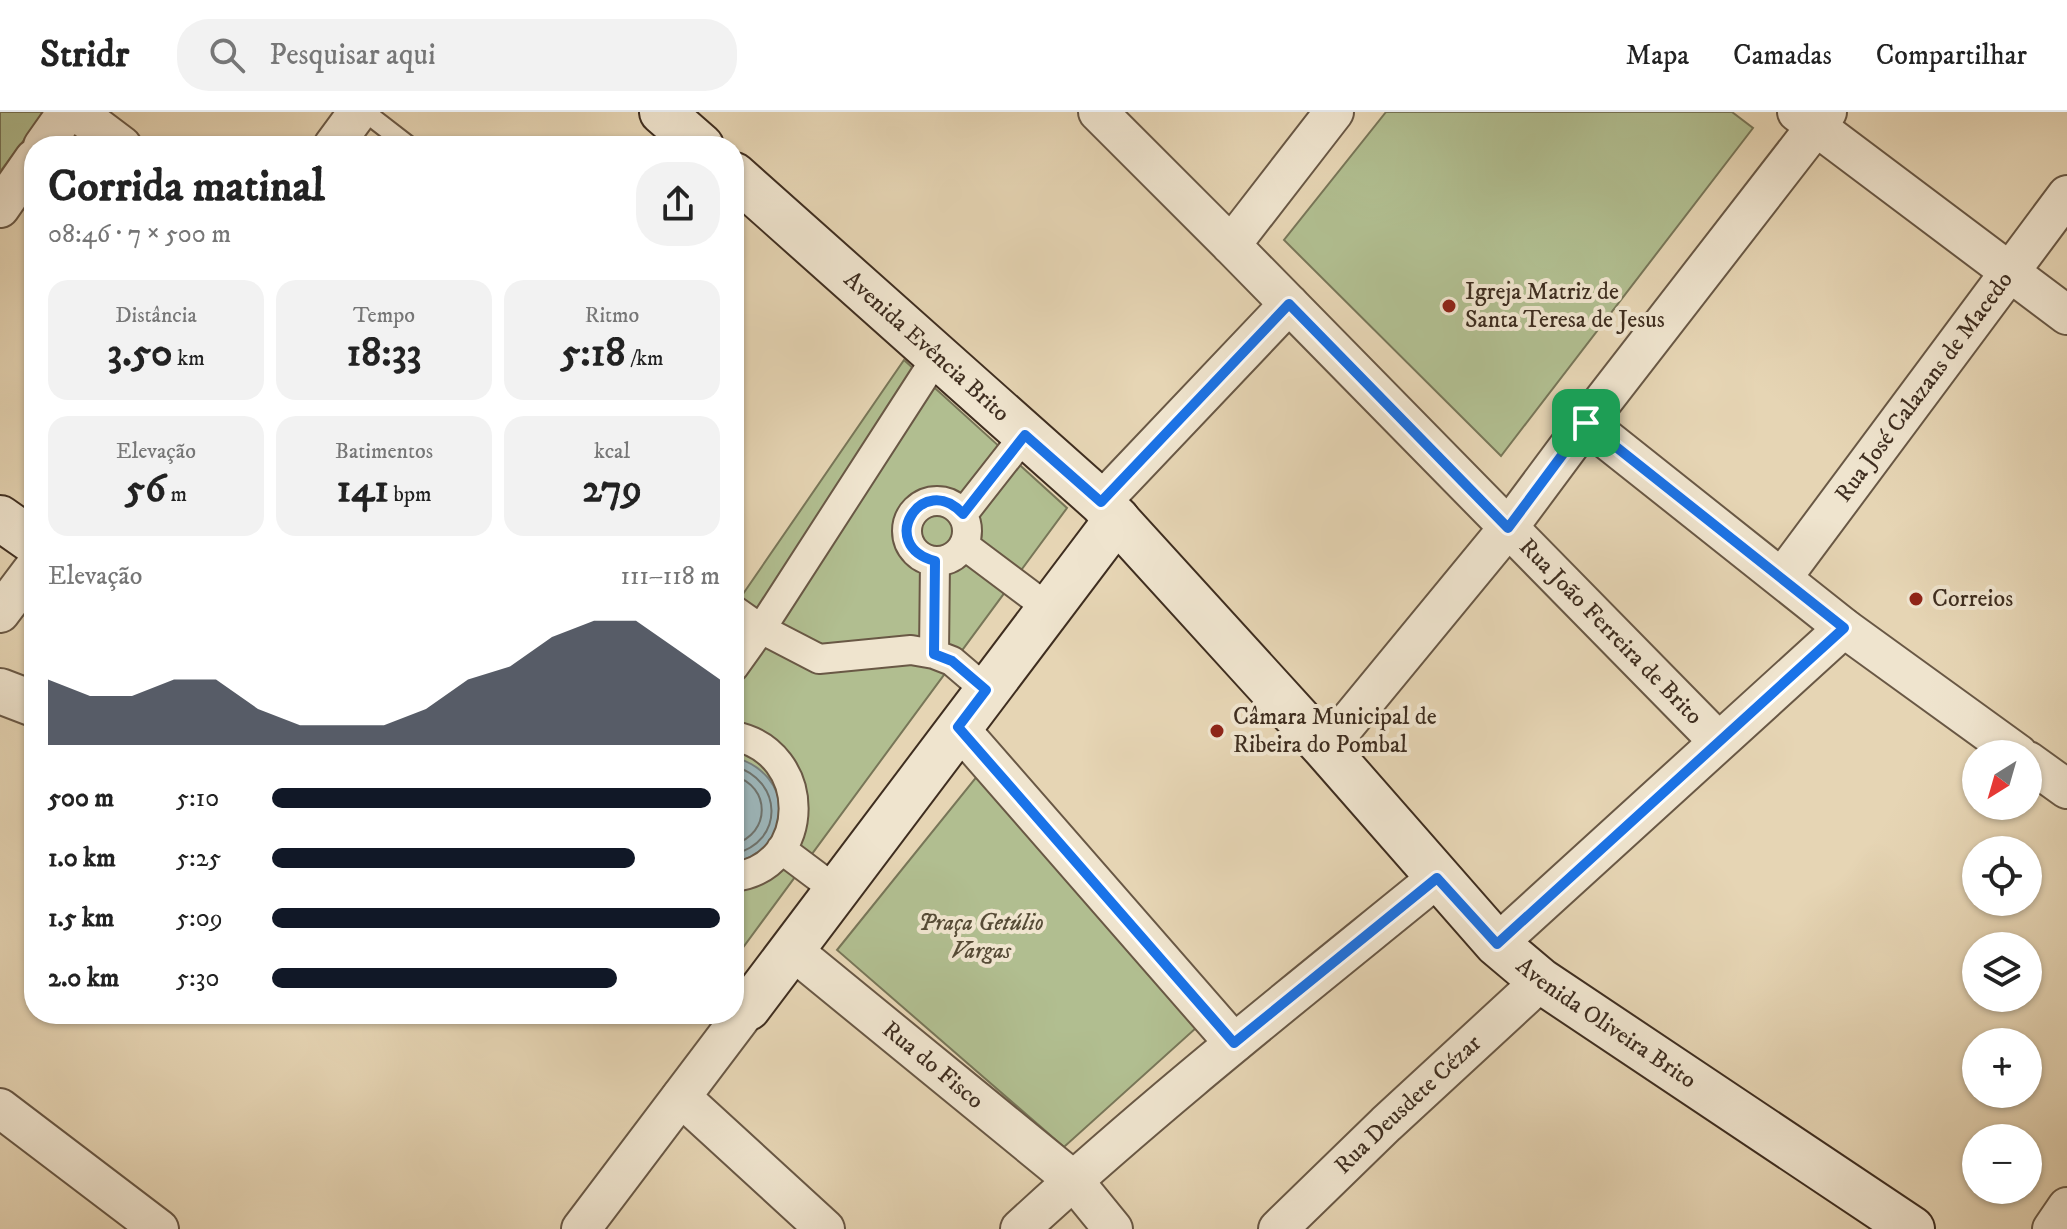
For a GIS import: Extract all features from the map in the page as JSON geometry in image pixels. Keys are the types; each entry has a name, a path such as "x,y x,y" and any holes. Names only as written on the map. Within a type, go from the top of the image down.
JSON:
{"main road":[{"path":"662,112 690,136"},
{"name":"Avenida Evência Brito","path":"744,184 1109,510"},
{"path":"744,1001 792,950 1048,608 1109,510"},
{"name":"Avenida Oliveira Brito","path":"1109,510 1326,749 1497,944 1541,981 1912,1229"},
{"path":"0,518 24,535"},
{"path":"0,691 24,700"}],"street":[{"path":"50,136 67,112"},
{"path":"77,112 109,136"},
{"path":"340,136 358,112"},
{"name":"Rua João Ferreira de Brito","path":"1098,112 1718,741"},
{"path":"1231,245 1334,112"},
{"path":"1326,749 1508,528 1813,117 2067,315"},
{"path":"0,208 24,173"},
{"name":"Rua José Calazans de Macedo","path":"1782,578 2067,195"},
{"path":"1109,510 1289,304"},
{"path":"744,653 938,355"},
{"path":"1586,423 1844,628 1999,740"},
{"path":"963,514 1025,435"},
{"path":"936,500 956,506 967,524 964,545 952,557 935,561 916,553 906,535 910,515 917,507 936,500"},
{"path":"964,545 1048,608"},
{"path":"934,654 935,561"},
{"path":"0,613 24,581"},
{"path":"744,617 819,659 911,650 934,654 952,661 986,690"},
{"path":"1497,944 1844,628"},
{"path":"958,727 1234,1043"},
{"path":"744,738 766,749 781,765 791,785 795,807 792,829 781,849 765,866 744,876"},
{"path":"2042,771 2067,789"},
{"path":"781,849 837,891"},
{"path":"1020,1229 1234,1043 1437,878"},
{"name":"Rua do Fisco","path":"792,950 1073,1180 1113,1229"},
{"name":"Rua Deusdete Cézar","path":"1278,1229 1541,981"},
{"path":"581,1229 681,1097 728,1024"},
{"path":"681,1097 825,1229"},
{"path":"0,1108 159,1229"},
{"path":"2052,1229 2067,1207"}],"lane":[{"path":"365,112 396,136"}],"green space":[{"path":"0,112 45,112 24,136 0,172"},
{"path":"1386,112 1732,112 1753,128 1501,456 1284,240"},
{"path":"904,360 1067,508 744,946 744,592"},
{"name":"Praça Getúlio Vargas","path":"978,775 1196,1028 1064,1147 837,950"}],"water":[{"path":"744,762 768,778 777,794 780,810 777,827 769,842 744,859"}],"place":[{"name":"Igreja Matriz de Santa Teresa de Jesus","path":"1449,306"},
{"name":"Correios","path":"1916,599"},
{"name":"Câmara Municipal de Ribeira do Pombal","path":"1217,731"}],"route":[{"path":"1289,304 1508,528 1586,423 1844,628 1497,944 1437,878 1234,1043 958,727 986,690 952,661 934,654 935,561 925,559 910,545 906,535 910,515 917,507 936,500 956,506 963,514 1025,435 1101,502 1289,304"}]}
